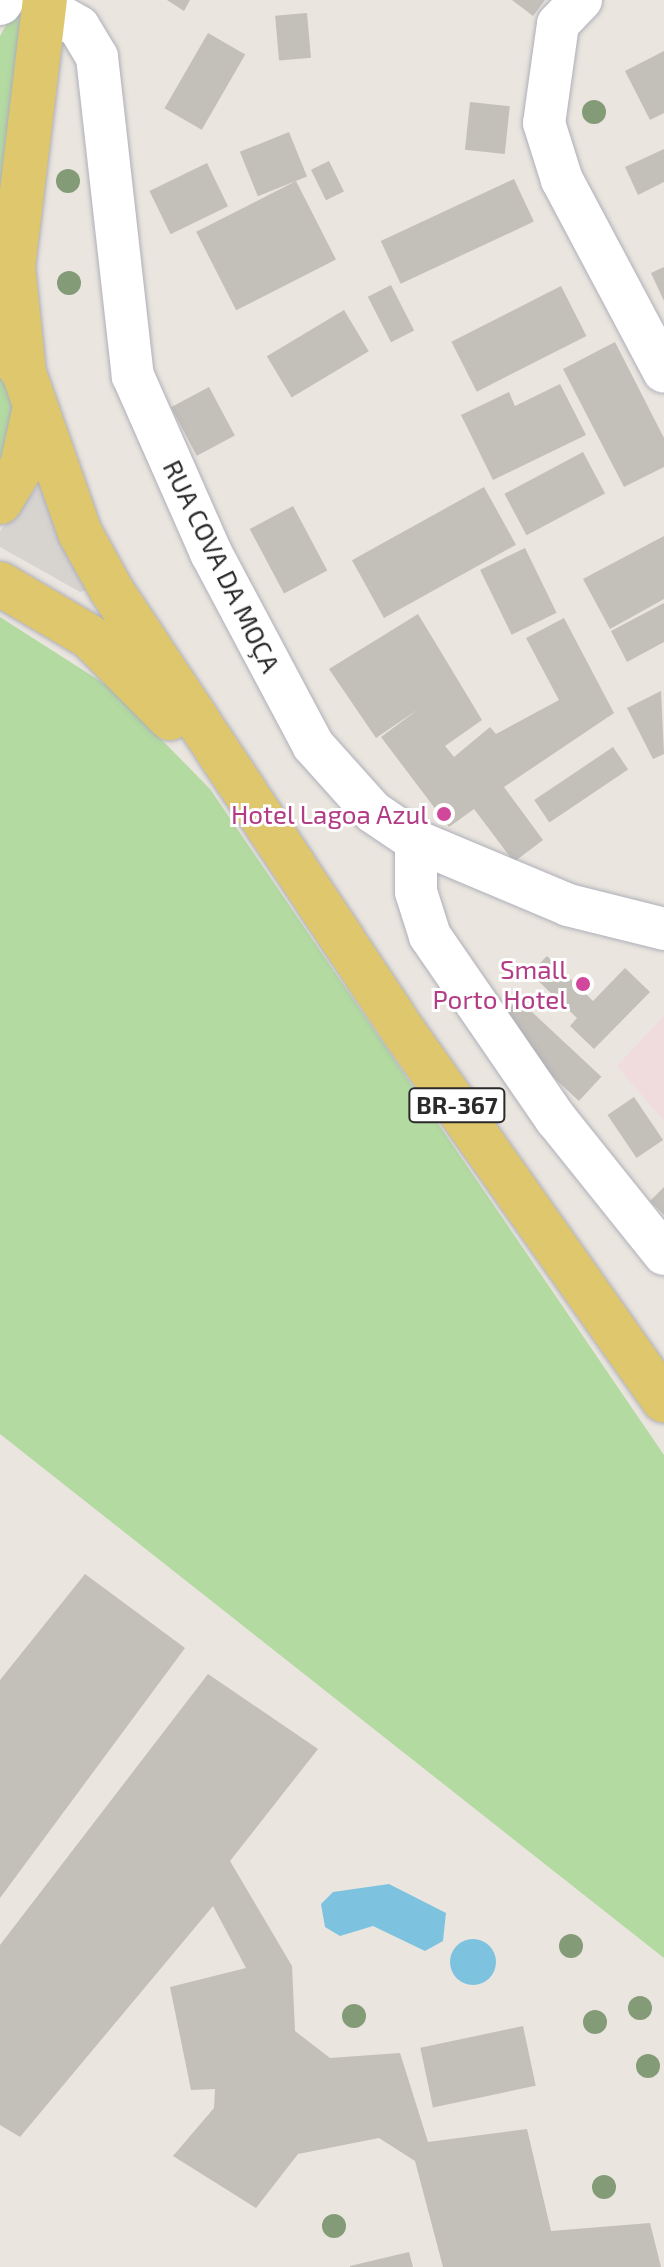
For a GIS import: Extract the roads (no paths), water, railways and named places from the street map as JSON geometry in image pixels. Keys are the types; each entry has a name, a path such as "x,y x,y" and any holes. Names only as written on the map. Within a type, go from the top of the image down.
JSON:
{"main road":[{"path":"0,502 22,466 13,267 23,2"},
{"name":"BR-367","path":"20,373 92,556 253,808 664,1400"},
{"name":"BR-367","path":"0,584 90,637 253,808"}],"street":[{"path":"581,0 558,24 544,123 562,180 664,372"},
{"name":"RUA COVA DA MOÇA","path":"23,2 79,27 97,57 133,376 182,491 313,745 373,812 416,841 568,905 664,929"},
{"path":"416,841 416,892 430,936 556,1119 664,1254"}],"water":[{"path":"389,1884 446,1913 443,1941 425,1951 373,1926 340,1936 325,1927 321,1904 333,1892"},
{"path":"473,1939 489,1946 496,1962 489,1978 473,1985 457,1978 450,1962 457,1946"}],"place":[{"name":"Hotel Lagoa Azul","path":"444,814"},
{"name":"Small Porto Hotel","path":"583,984"}]}
